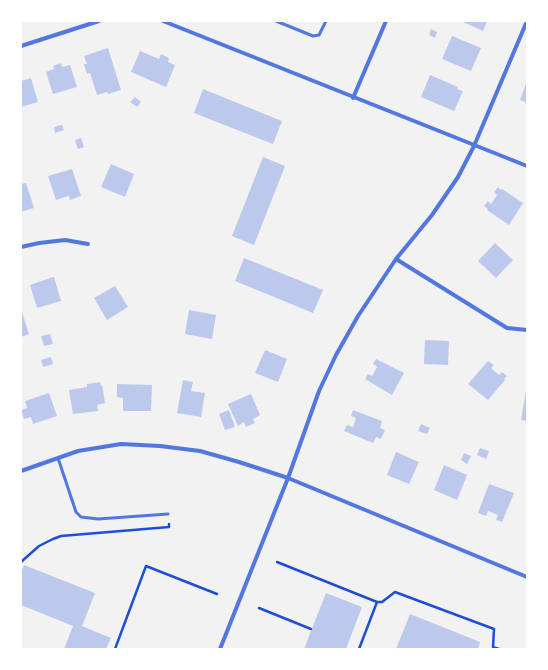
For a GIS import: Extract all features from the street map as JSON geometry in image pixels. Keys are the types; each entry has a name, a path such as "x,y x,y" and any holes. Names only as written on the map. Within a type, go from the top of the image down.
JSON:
{"street":[{"path":"21,46 99,21"},
{"path":"162,21 527,166"},
{"path":"353,98 386,21"},
{"path":"220,649 288,478 319,391 336,355 358,316 396,260 436,209 458,177 474,146 527,21"},
{"path":"21,248 39,243 66,240 88,244"},
{"path":"396,260 507,328 527,330"},
{"path":"21,471 78,451 121,444 160,446 200,451 288,478 527,577"}],"lane":[{"path":"276,21 313,36 319,35 326,21"},
{"path":"58,458 76,512 81,517 98,518 168,514"}],"path":[{"path":"21,562 39,546 52,538 169,526 168,514"},
{"path":"277,562 377,602 382,602 395,592 494,629 493,647 499,649"},
{"path":"115,649 146,566 217,594"},
{"path":"360,649 377,602"},
{"path":"259,608 311,629"}],"building":[{"path":"463,21 487,21 483,31"},
{"path":"431,29 437,32 435,38 429,35"},
{"path":"452,36 481,48 471,71 442,59"},
{"path":"108,48 121,90 108,94 107,92 97,95 90,73 87,74 84,64 87,64 84,56"},
{"path":"140,51 159,59 161,54 169,58 168,62 175,65 166,87 131,72"},
{"path":"61,63 62,67 70,65 77,87 53,94 46,72 54,69 53,66"},
{"path":"430,75 458,87 457,89 463,91 454,111 421,97"},
{"path":"31,78 38,102 21,107 21,81"},
{"path":"527,81 527,105 525,104 526,102 520,100"},
{"path":"203,89 282,121 273,144 194,113"},
{"path":"135,97 141,102 137,107 130,102"},
{"path":"62,125 64,130 55,133 54,127"},
{"path":"81,138 84,147 78,149 75,140"},
{"path":"263,157 285,166 254,245 232,236"},
{"path":"111,164 134,174 125,197 101,187"},
{"path":"72,169 81,196 70,200 69,196 56,200 48,176"},
{"path":"26,183 34,208 21,212 21,184"},
{"path":"498,187 523,203 509,225 487,210 488,209 484,206 488,201 491,204 497,195 494,192"},
{"path":"495,243 513,260 496,278 478,261"},
{"path":"244,258 323,290 313,313 235,281"},
{"path":"53,277 61,301 37,308 30,285"},
{"path":"115,286 128,307 107,320 94,298"},
{"path":"189,310 216,315 212,339 185,334"},
{"path":"21,312 29,334 21,337"},
{"path":"50,334 53,344 44,346 41,336"},
{"path":"425,340 449,341 448,365 424,364"},
{"path":"265,350 287,359 278,382 255,373"},
{"path":"51,357 53,364 43,367 41,360"},
{"path":"376,359 404,373 392,395 365,379 368,374 372,376 377,367 373,364"},
{"path":"488,361 494,365 491,368 499,375 502,372 507,376 488,400 468,384"},
{"path":"183,380 193,382 191,391 205,393 201,417 177,413"},
{"path":"100,382 101,386 102,385 105,403 97,405 98,411 73,414 69,390 87,387 87,384"},
{"path":"117,384 152,385 151,411 123,411 123,398 117,397"},
{"path":"527,391 527,421 521,420"},
{"path":"49,393 57,416 33,424 31,417 24,419 21,410 27,408 25,401"},
{"path":"251,394 260,415 253,419 255,423 246,427 244,422 238,426 228,404"},
{"path":"229,410 235,427 225,430 219,414"},
{"path":"353,410 382,421 380,428 385,430 381,439 376,437 373,443 344,431 347,425 353,427 356,418 351,416"},
{"path":"421,424 430,428 427,434 418,431"},
{"path":"480,448 489,451 486,459 477,455"},
{"path":"396,452 419,462 409,484 387,475"},
{"path":"464,453 471,456 467,464 461,460"},
{"path":"444,465 467,475 457,500 434,490"},
{"path":"489,484 514,493 502,522 496,520 498,515 488,511 486,516 478,513"},
{"path":"24,565 95,593 82,626 111,638 106,649 64,649 73,626 21,605 21,573"},
{"path":"326,593 362,607 346,649 304,649"},
{"path":"410,614 480,642 478,649 396,649"}]}
